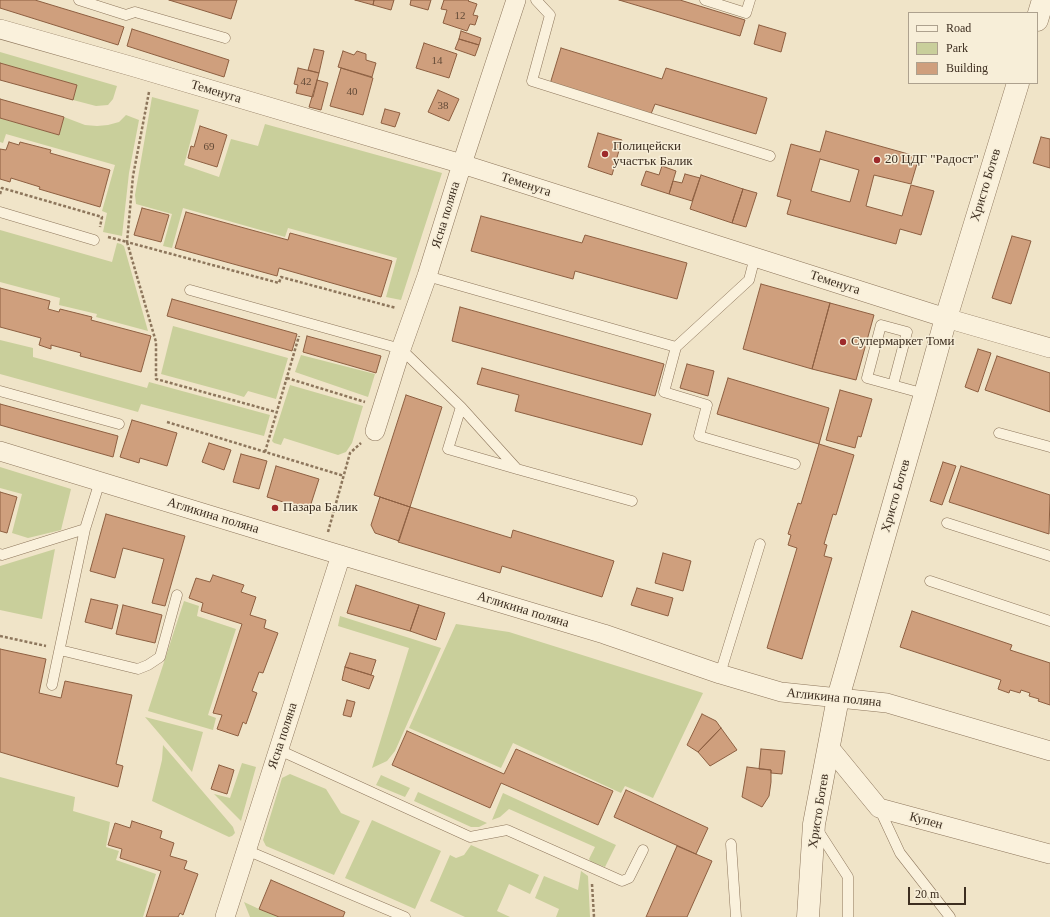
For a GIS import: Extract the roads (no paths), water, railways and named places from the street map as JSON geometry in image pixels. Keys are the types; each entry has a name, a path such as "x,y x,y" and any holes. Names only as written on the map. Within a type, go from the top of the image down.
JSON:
{"street":[{"name":"Ясна поляна","path":"375,431 401,349 427,276 516,0"},
{"path":"1038,17 1043,0"},
{"name":"Теменуга","path":"0,30 153,73 462,164 946,318 1050,348"},
{"name":"Христо Ботев","path":"808,917 814,824 838,698 946,318 1018,84"},
{"name":"Агликина поляна","path":"0,451 604,634 720,674 781,692 886,703 1050,751"},
{"name":"Ясна поляна","path":"225,917 341,555"},
{"path":"830,746 879,808"},
{"name":"Купен","path":"879,808 1050,854"}],"lane":[{"path":"79,0 126,14 135,12 225,38"},
{"path":"536,0 550,15 532,81 770,156"},
{"path":"705,0 746,13 750,0"},
{"path":"0,212 94,240"},
{"path":"754,257 749,280 676,348 664,392 707,405 699,436 795,464"},
{"path":"427,276 676,348"},
{"path":"190,290 401,349 461,407 517,469"},
{"path":"893,385 907,332 881,325 867,378 925,394"},
{"path":"0,391 119,424"},
{"path":"461,407 448,449 632,501"},
{"path":"999,433 1050,447"},
{"path":"52,685 85,529 100,481"},
{"path":"947,523 1050,556"},
{"path":"0,554 2,555 85,529"},
{"path":"720,674 760,544"},
{"path":"930,580 1050,621"},
{"path":"60,650 138,668 148,665 160,657 177,595"},
{"path":"278,750 470,837 507,830 622,881 629,878 643,850"},
{"path":"879,808 900,853 950,917"},
{"path":"814,824 848,877 848,917"},
{"path":"731,844 736,917"},
{"path":"246,850 405,917"}],"place":[{"name":"Полицейски участък Балик","path":"605,154"},
{"name":"20 ЦДГ \"Радост\"","path":"877,160"},
{"name":"Супермаркет Томи","path":"843,342"},
{"name":"Пазара Балик","path":"275,508"}]}
